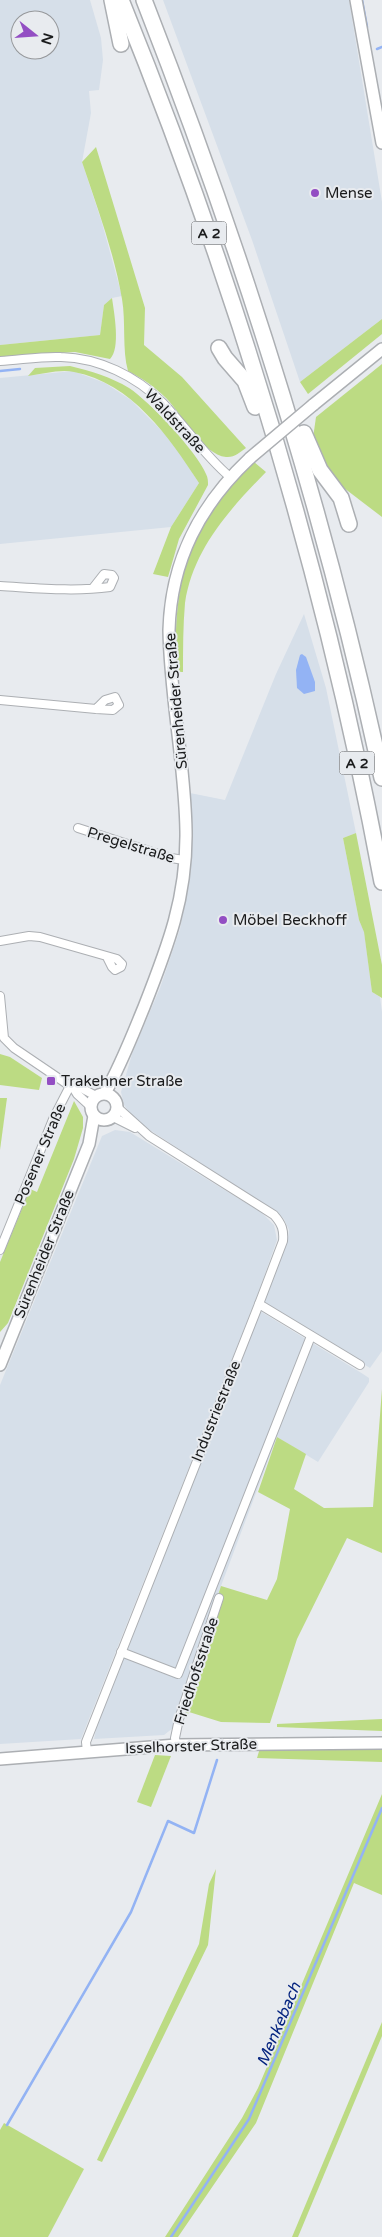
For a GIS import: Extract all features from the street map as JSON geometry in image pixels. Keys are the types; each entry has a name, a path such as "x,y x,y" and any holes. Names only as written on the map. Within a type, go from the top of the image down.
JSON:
{"highway":[{"path":"112,0 121,44"},
{"name":"A 2","path":"122,0 210,235 284,470 332,654 382,882"},
{"name":"A 2","path":"144,0 218,196 284,397 321,528 382,778"},
{"path":"219,348 245,381 272,460 284,470"},
{"path":"284,397 294,401 310,451 320,470 341,498 349,524"}],"main road":[{"path":"356,0 382,143"},
{"name":"Sürenheider Straße","path":"0,1364 174,928 182,888 186,831 184,790 170,659 169,618 177,576 188,542 203,511 230,477 250,458 382,349"},
{"name":"Isselhorster Straße","path":"0,1759 176,1745 382,1743"}],"street":[{"name":"Waldstraße","path":"0,361 59,356 73,357 91,360 116,370 132,379 163,404 198,445 230,477"},
{"path":"0,586 92,588"},
{"path":"0,700 96,709"},
{"name":"Pregelstraße","path":"78,828 170,858 184,860"},
{"path":"0,941 29,936 107,957"},
{"path":"0,996 4,1038 14,1048 71,1086 77,1094 104,1107"},
{"path":"71,1086 81,1088 104,1107"},
{"name":"Posener Straße","path":"0,1250 54,1117 71,1086"},
{"name":"Industriestraße","path":"87,1752 86,1742 259,1304 283,1241 284,1233 281,1223 274,1215 104,1107"},
{"path":"259,1304 360,1365"},
{"path":"121,1652 178,1674 311,1336"},
{"name":"Friedhofsstraße","path":"176,1745 175,1738 179,1719 219,1598"}],"shaded area":[{"path":"0,0 90,0 101,38 103,60 99,90 89,91 91,113 82,162 102,223 122,296 112,298 104,305 100,335 0,345"},
{"path":"163,0 349,0 382,202 382,319 300,382 252,240"},
{"path":"73,371 105,383 131,400 171,440 199,483 171,527 0,544 0,378"},
{"path":"304,614 326,688 356,833 343,838 359,920 364,931 372,992 380,997 382,1012 382,1351 370,1368 263,1303 288,1239 289,1230 284,1219 136,1121 124,1105 121,1092 132,1054 160,988 180,929 188,889 192,853 190,793 225,800 276,674"},
{"path":"115,1130 130,1132 262,1213 274,1225 277,1240 256,1299 81,1739 0,1744 0,1385 102,1136"},
{"path":"260,1311 363,1374 369,1378 369,1382 318,1462 277,1437 221,1586 173,1728 164,1735 94,1739 98,1720"}],"green space":[{"path":"96,147 145,308 144,345 182,377 246,448 234,456 217,455 209,449 166,398 148,383 128,371 119,281 105,230 82,162"},
{"path":"112,298 116,339 110,359 75,352 0,357 0,345 100,335 104,305"},
{"path":"382,319 382,334 308,394 300,382"},
{"path":"382,364 382,517 344,488 332,475 313,438 316,417"},
{"path":"70,366 108,378 122,384 138,395 160,415 183,441 193,453 208,478 208,485 179,539 168,577 153,574 171,527 199,483 175,448 147,414 114,388 95,378 69,371 28,376 35,368"},
{"path":"254,462 266,472 239,500 215,531 196,565 189,583 183,629 183,672 177,672 177,611 189,557 199,532 214,508 232,485"},
{"path":"356,833 382,965 382,998 372,992 364,932 359,920 343,838"},
{"path":"0,1054 10,1057 42,1078 39,1090 0,1085"},
{"path":"0,1098 7,1098 0,1150"},
{"path":"74,1101 83,1117 83,1128 74,1159 8,1323 0,1332 0,1262 30,1189 37,1192"},
{"path":"382,1389 382,1553 347,1538 297,1639 270,1723 221,1722 189,1712 188,1714 180,1712 221,1586 267,1600 277,1579 290,1509 258,1492 277,1437 306,1454 294,1489 324,1508 373,1507"},
{"path":"382,1719 382,1731 277,1727 277,1724"},
{"path":"260,1748 382,1749 382,1762 257,1758"},
{"path":"155,1755 171,1756 151,1807 137,1802"},
{"path":"382,1794 382,1895 354,1883 256,2123 178,2237 165,2237 242,2118 258,2088"},
{"path":"216,1869 208,1945 102,2162 97,2160 199,1944 209,1884"},
{"path":"382,2022 382,2036 298,2237 292,2237"},
{"path":"4,2123 84,2169 48,2237 0,2237 0,2130"}],"water":[{"path":"302,654 306,657 315,682 315,691 304,694 297,688 296,670 300,655"}],"waterway":[{"path":"362,0 367,27"},
{"path":"377,49 382,47"},
{"path":"0,371 20,369"},
{"path":"7,2125 131,1912 168,1821 194,1833 217,1760"},
{"name":"Menkebach","path":"171,2237 249,2119 382,1808"}],"place":[{"name":"Mense","path":"315,193"},
{"name":"Möbel Beckhoff","path":"223,920"},
{"name":"Trakehner Straße","path":"51,1081"}]}
